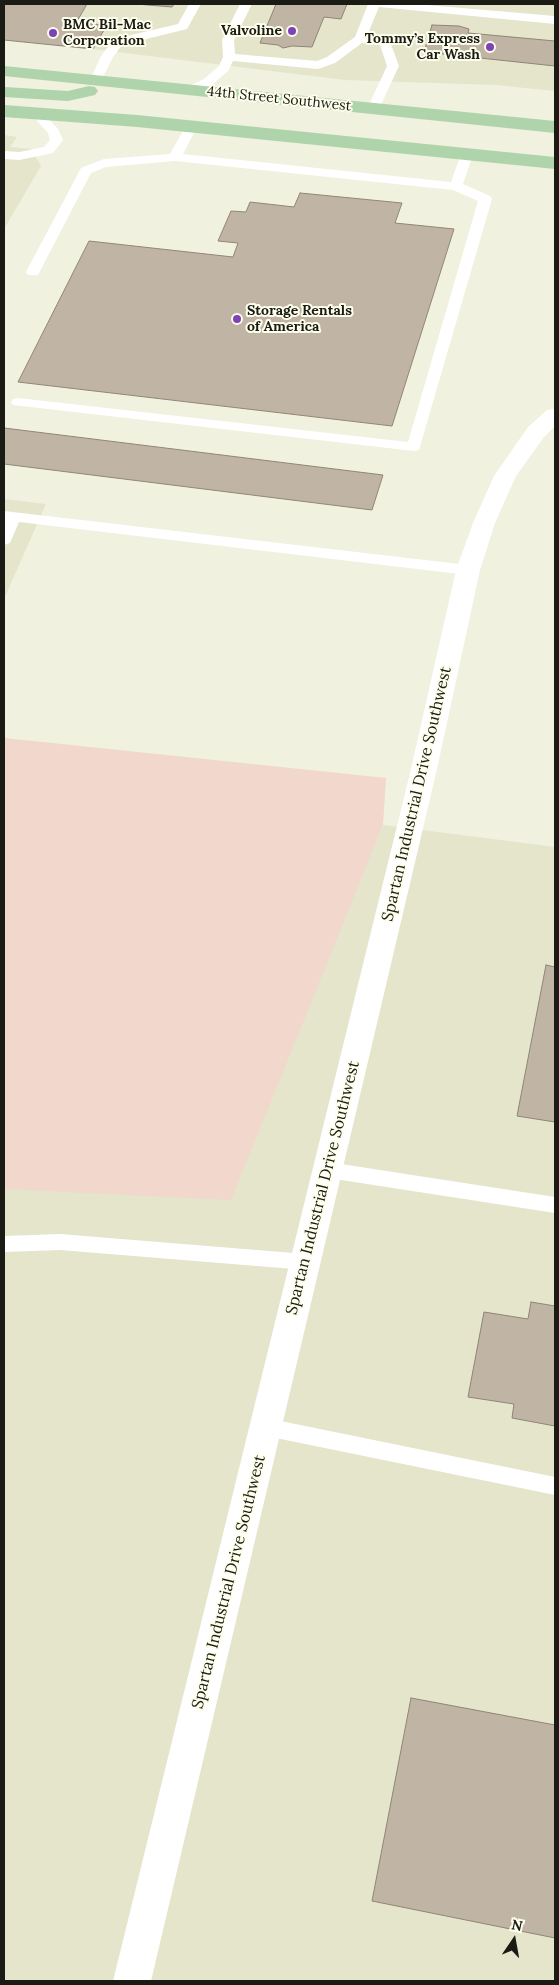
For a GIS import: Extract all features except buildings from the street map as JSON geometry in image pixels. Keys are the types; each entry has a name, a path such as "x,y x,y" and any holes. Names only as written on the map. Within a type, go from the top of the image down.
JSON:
{"main road":[{"name":"44th Street Southwest","path":"4,71 555,127"},
{"path":"4,92 78,95 91,90 96,80"},
{"path":"4,111 191,127 555,163"}],"street":[{"name":"Spartan Industrial Drive Southwest","path":"138,1980 266,1427 424,769 468,570 484,523 505,476 536,432 555,415"}],"lane":[{"path":"96,80 107,56 118,42 183,26 195,4"},
{"path":"191,90 208,82 224,68 229,57 228,40 246,4"},
{"path":"229,57 318,65 331,60 360,39 374,4"},
{"path":"379,4 555,20"},
{"path":"360,39 385,42 393,66 373,109"},
{"path":"4,155 19,156 48,150 57,140 54,132 36,113"},
{"path":"175,157 191,127"},
{"path":"456,186 466,154"},
{"path":"18,402 414,447 485,199 456,186 175,157 104,163 86,171 33,272"},
{"path":"4,540 9,516 468,570"},
{"path":"328,1170 555,1205"},
{"path":"4,1244 60,1242 306,1262"},
{"path":"266,1427 555,1486"}],"shaded area":[{"path":"4,4 555,4 555,91 496,85 345,80 4,40"},
{"path":"4,135 17,137 10,147 31,149 41,166 4,229"},
{"path":"4,499 46,504 4,599"},
{"path":"4,738 386,778 383,825 231,1200 4,1189"},
{"path":"383,825 555,847 555,1981 4,1981 4,1188 222,1195"}],"place":[{"name":"Valvoline","path":"292,31"},
{"name":"BMC Bil-Mac Corporation","path":"53,33"},
{"name":"Tommy’s Express Car Wash","path":"490,47"},
{"name":"Storage Rentals of America","path":"237,319"}]}
